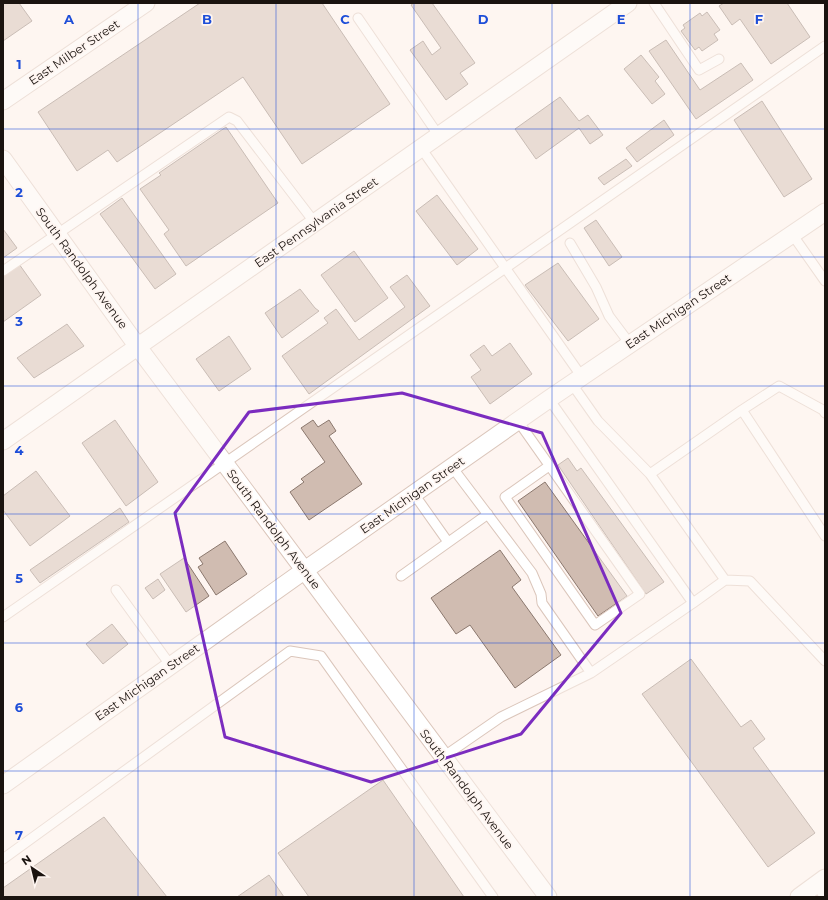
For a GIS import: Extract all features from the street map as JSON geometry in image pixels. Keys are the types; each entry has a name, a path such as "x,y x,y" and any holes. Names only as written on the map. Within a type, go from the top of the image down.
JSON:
{"street":[{"name":"East Milber Street","path":"3,101 146,3"},
{"name":"East Pennsylvania Street","path":"3,441 628,3"},
{"name":"South Randolph Avenue","path":"3,159 138,347 548,897"},
{"name":"East Michigan Street","path":"3,785 452,467 577,380 825,212"},
{"path":"799,897 822,887"}],"lane":[{"path":"654,3 699,70 719,59"},
{"path":"358,18 439,136"},
{"path":"3,617 224,462 825,46"},
{"path":"3,271 56,233 229,117 237,121 315,223"},
{"path":"421,148 505,268 577,380 598,421 650,474 725,580"},
{"path":"792,234 825,281"},
{"path":"570,243 596,287 609,316 630,344"},
{"path":"650,474 779,386 823,410 825,413"},
{"path":"549,400 692,603"},
{"path":"742,410 825,536"},
{"path":"518,421 640,594 595,625 505,497 549,466"},
{"path":"452,467 532,573 541,594 542,603 591,673"},
{"path":"414,494 448,542"},
{"path":"401,576 488,514"},
{"path":"443,757 501,717 591,673 725,580 750,581 825,661"},
{"path":"116,590 171,666"},
{"path":"3,859 290,651 321,656 493,897"}],"highlighted area":[{"path":"402,393 542,433 621,613 521,734 371,782 225,737 175,513 249,412"}],"building":[{"path":"3,3 19,3 32,21 3,41"},
{"path":"200,3 322,3 390,104 302,164 243,77 117,162 108,150 77,171 38,112"},
{"path":"414,3 432,3 475,63 460,73 468,84 446,100 410,50 423,41 432,55 441,48 411,5"},
{"path":"724,3 787,3 810,37 771,64 740,19 732,25 719,6"},
{"path":"707,12 720,30 714,34 718,40 702,51 699,47 695,50 681,31 685,28 683,25 700,13 702,16"},
{"path":"666,40 700,90 741,63 753,80 696,119 649,51"},
{"path":"641,55 659,77 655,81 665,94 652,104 624,69"},
{"path":"560,97 579,121 588,115 603,135 590,144 579,128 536,159 515,129"},
{"path":"762,101 812,179 784,197 734,120"},
{"path":"664,120 674,135 637,162 626,148"},
{"path":"226,127 278,203 186,266 164,234 169,230 140,189 161,175 159,173"},
{"path":"626,159 632,166 604,185 598,178"},
{"path":"437,195 478,249 457,265 416,211"},
{"path":"122,198 176,274 155,289 100,214"},
{"path":"596,220 622,257 609,266 584,228"},
{"path":"3,229 17,248 3,258"},
{"path":"354,251 388,298 355,322 321,275"},
{"path":"558,263 599,319 568,341 525,285"},
{"path":"19,264 41,295 3,322 3,276"},
{"path":"407,275 430,306 309,394 282,356 328,323 324,318 336,309 359,340 405,307 390,287"},
{"path":"300,289 319,311 282,338 265,313"},
{"path":"67,324 84,346 34,378 17,358"},
{"path":"229,336 251,369 219,391 196,359"},
{"path":"510,343 532,374 490,404 471,377 481,370 470,355 484,345 492,356"},
{"path":"115,420 158,482 126,506 82,443"},
{"path":"313,420 318,427 329,420 336,431 329,436 362,484 309,520 290,492 304,482 301,479 325,462 301,428"},
{"path":"568,458 577,471 581,468 664,582 646,594 558,465"},
{"path":"36,471 70,516 30,546 3,510 3,496"},
{"path":"545,482 627,596 598,616 518,501"},
{"path":"120,508 129,522 40,583 30,570"},
{"path":"225,541 247,574 216,595 198,567 203,564 199,558"},
{"path":"500,550 521,580 512,587 561,655 515,688 470,625 456,634 431,598"},
{"path":"184,558 209,596 186,612 160,574"},
{"path":"158,579 165,590 153,599 145,588"},
{"path":"112,624 128,644 103,664 86,644"},
{"path":"691,659 741,727 751,720 765,739 753,748 815,833 768,867 642,694"},
{"path":"383,780 464,897 309,897 278,853"},
{"path":"104,817 167,897 3,897 3,888"},
{"path":"269,875 284,897 237,897"}]}
